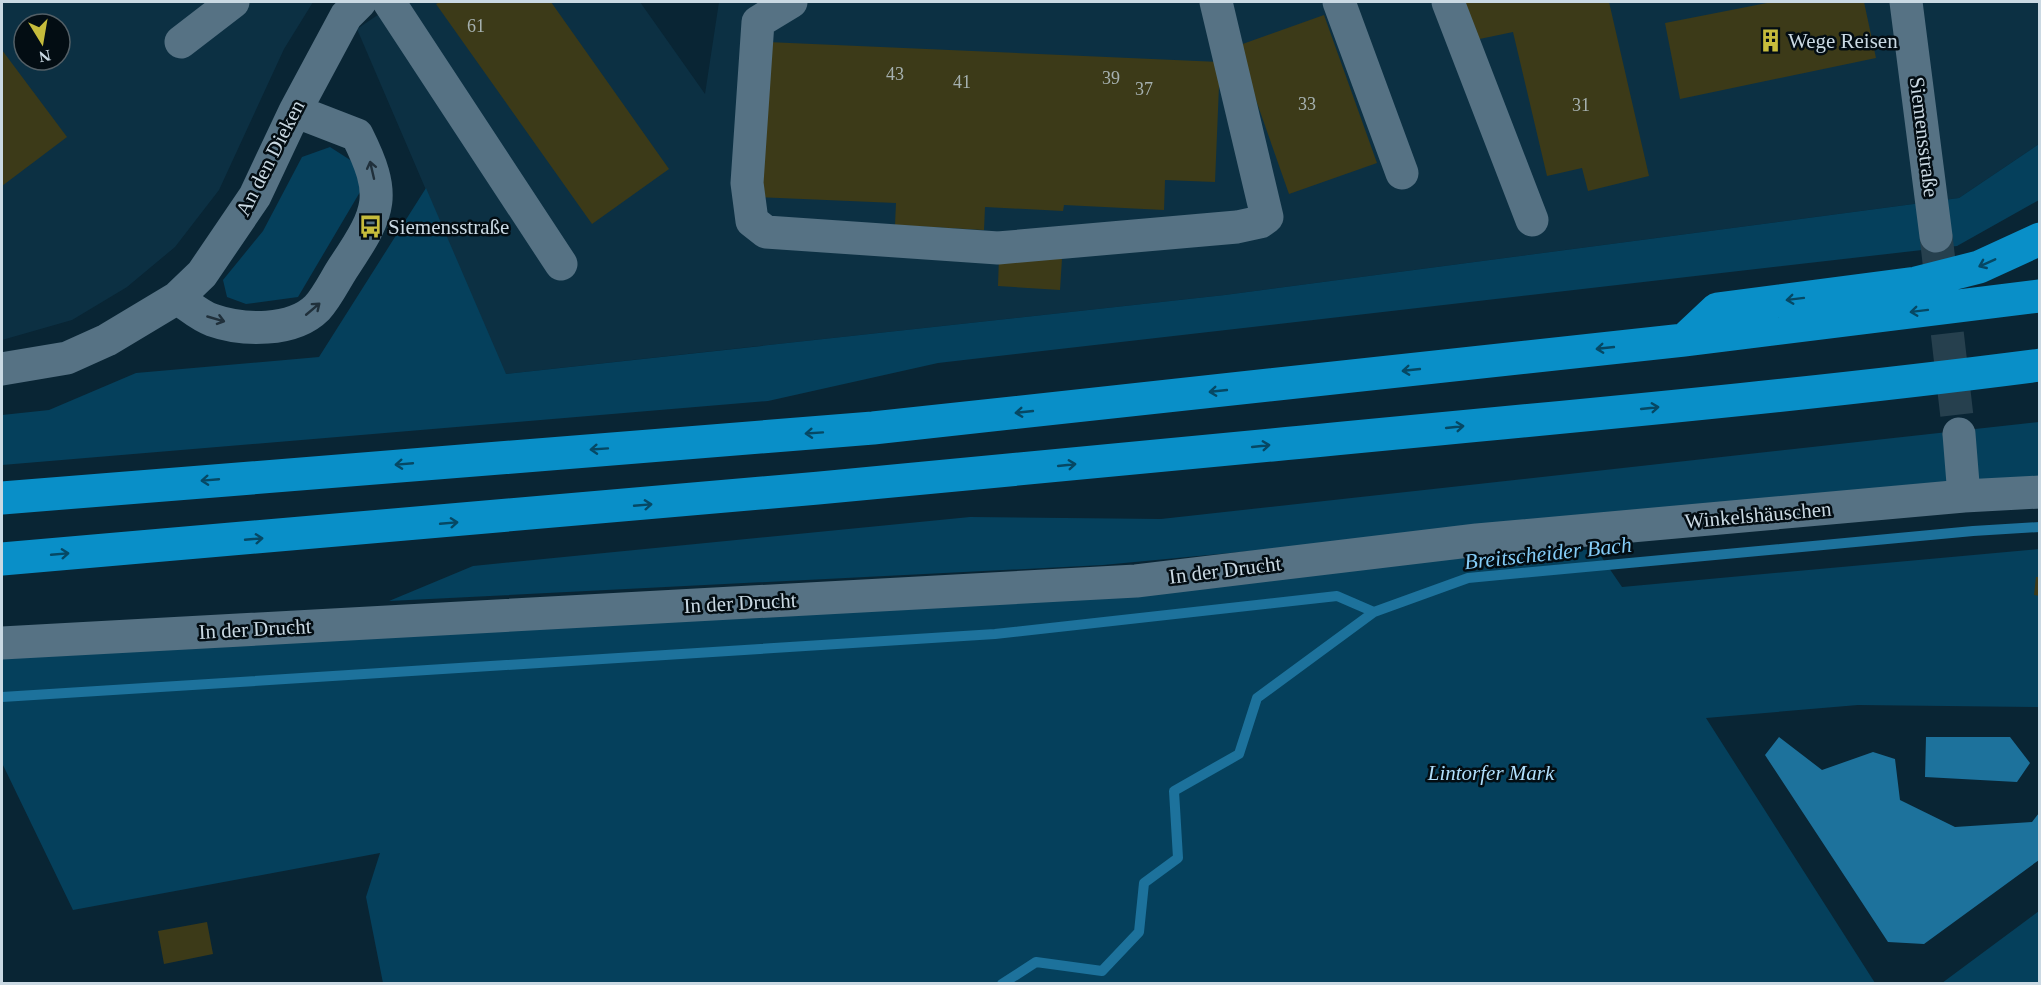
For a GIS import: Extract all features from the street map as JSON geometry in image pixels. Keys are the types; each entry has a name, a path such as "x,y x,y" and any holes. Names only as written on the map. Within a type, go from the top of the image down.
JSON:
{"highway":[{"path":"1684,340 1717,309 1916,284 1979,267 2040,239"},
{"path":"2,498 873,428 1684,340 2040,296"},
{"path":"2,559 390,528 1021,469 1606,412 2035,367"}],"street":[{"path":"181,42 233,2"},
{"name":"An den Dieken","path":"2,369 66,358 107,340 177,298 202,274 255,196 295,111 346,16 360,2"},
{"path":"388,2 561,264"},
{"path":"791,2 758,22 747,183 752,221 766,232 998,248 1237,228 1260,222 1267,217 1216,2"},
{"path":"1339,2 1402,173"},
{"path":"1448,2 1532,220"},
{"name":"Siemensstraße","path":"1906,2 1936,236"},
{"path":"177,298 212,320 260,328 289,325 317,308 370,227 376,205 374,167 357,135 295,111"},
{"path":"1959,434 1964,496"},
{"name":"Winkelshäuschen","path":"1477,540 1964,496 2040,492"},
{"name":"In der Drucht","path":"2,643 1136,581 1477,540"}],"shaded area":[{"path":"2,2 313,2 284,49 219,190 175,247 127,287 72,320 2,340"},
{"path":"397,2 640,2 705,94 719,2 2039,2 2039,144 1959,198 1225,295 505,374 357,29"},
{"path":"1779,737 1822,770 1873,752 1895,759 1900,800 1955,827 2032,822 2039,813 2039,860 1924,944 1888,942 1765,755"},
{"path":"1926,737 2010,737 2030,763 2017,782 1925,777"}],"green space":[{"path":"2039,144 2039,200 1957,246 938,363 768,401 2,465 2,415 49,410 136,373 319,357 426,188 506,374 1225,295 1959,198"},
{"path":"330,147 358,165 360,192 298,297 246,304 227,297 223,280 263,231 302,157"},
{"path":"2039,422 2039,476 1103,565 389,601 473,566 970,517 1161,519"},
{"name":"Lintorfer Mark","path":"1596,549 1622,587 2039,549 2039,707 1858,705 1706,718 1875,983 383,983 366,897 380,853 73,910 2,763 2,659"},
{"path":"2039,911 2039,983 1942,983"}],"building":[{"path":"440,2 551,2 669,169 592,224 436,4"},
{"path":"1461,2 1609,2 1649,176 1588,191 1582,168 1547,176 1513,32 1470,41"},
{"name":"Wege Reisen","path":"1772,2 1864,2 1876,58 1680,99 1665,23"},
{"path":"1324,15 1377,163 1289,194 1237,46"},
{"path":"767,42 1220,62 1215,182 1165,180 1164,210 1064,205 1063,211 985,207 984,230 895,225 896,203 759,197"},
{"path":"2,50 12,63 12,72 18,72 67,137 2,186"},
{"path":"999,256 1062,259 1060,290 998,286"},
{"path":"2036,577 2040,577 2040,596 2034,595"},
{"path":"207,922 213,954 164,964 158,931"}],"waterway":[{"name":"Breitscheider Bach","path":"1002,984 1036,962 1102,971 1139,932 1144,883 1178,858 1174,791 1239,754 1257,698 1374,612 1468,578 1973,531 2040,527"},
{"path":"2,697 995,634 1337,596 1374,612"}],"tunnel":[{"path":"1936,236 1959,434"}],"place":[{"name":"Wege Reisen","path":"1770,41"},
{"name":"Siemensstraße","path":"370,227"}]}
